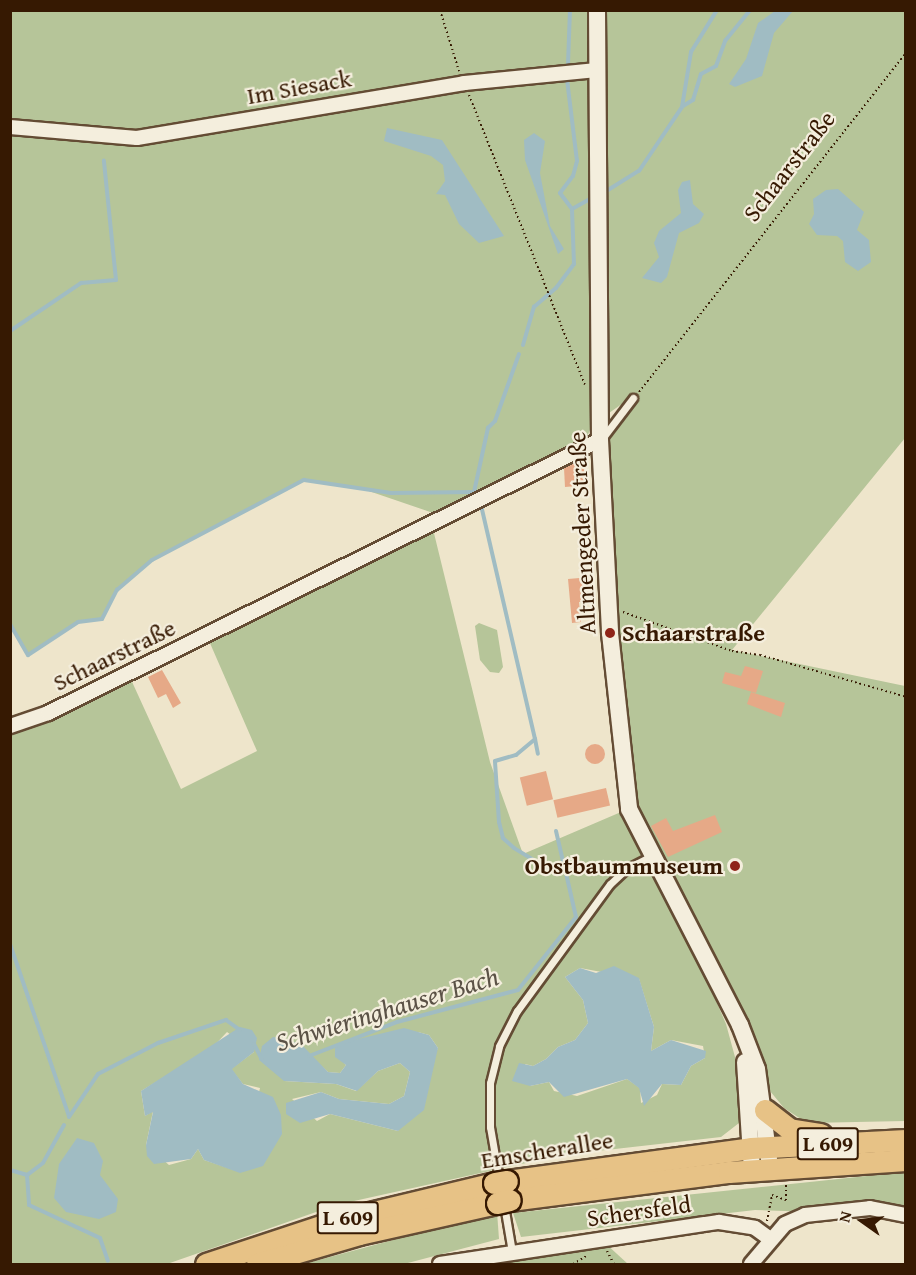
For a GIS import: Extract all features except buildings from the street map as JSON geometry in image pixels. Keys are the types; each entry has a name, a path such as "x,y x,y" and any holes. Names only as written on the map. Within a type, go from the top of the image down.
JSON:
{"main road":[{"path":"765,1110 799,1133 906,1132"},
{"name":"Emscherallee","path":"206,1264 336,1221 759,1148 906,1140"},
{"name":"Emscherallee","path":"257,1264 502,1192 769,1174 906,1160"}],"street":[{"name":"Altmengeder Straße","path":"597,10 600,440 609,608 629,809 740,1025 765,1110 759,1148"},
{"name":"Im Siesack","path":"10,127 137,138 464,83 597,70"},
{"name":"Schaarstraße","path":"10,726 48,713 600,440"},
{"name":"Altmengeder Straße","path":"740,1025 759,1148 769,1174"},
{"path":"751,1264 769,1238 785,1224 816,1213 881,1208 906,1215"},
{"name":"Schersfeld","path":"440,1264 720,1222 755,1228 769,1238"}],"lane":[{"name":"Schaarstraße","path":"600,440 633,398"},
{"path":"512,1252 490,1127 490,1083 499,1046 517,1011 610,884 626,869 653,855"}],"path":[{"path":"440,10 464,83 552,298 586,388 600,400"},
{"name":"Schaarstraße","path":"633,398 906,53"},
{"path":"609,608 732,651 760,655 906,697"},
{"path":"662,872 684,863 718,863"},
{"path":"769,1174 786,1200 772,1195 766,1224 769,1238"},
{"path":"605,1249 614,1264"},
{"path":"573,1264 594,1253"}],"green space":[{"path":"10,11 905,11 905,438 732,650 905,686 905,1121 807,1123 784,1108 770,1091 753,1032 740,1025 634,820 600,440 636,394 592,425 582,449 442,516 357,487 304,480 152,560 117,590 102,619 78,622 28,655 10,624"},
{"path":"431,521 490,762 523,854 621,812 703,970 726,1024 735,1057 739,1123 721,1137 562,1155 336,1205 167,1264 11,1264 10,726 128,673 181,789 257,751 206,634","holes":["580,968 639,979 654,1027 651,1051 671,1040 703,1046 705,1058 691,1066 681,1085 662,1084 657,1095 641,1103 640,1088 627,1079 577,1096 554,1091 549,1082 530,1086 525,1064 533,1066 546,1059 558,1047 575,1040 588,1023 583,1000 565,977","227,1032 254,1052 231,1069 243,1084 260,1088 240,1172 204,1160 198,1149 191,1159 169,1165 146,1145 153,1111 145,1116 141,1091 211,1049","418,1032 429,1035 438,1048 398,1131 330,1114 317,1121 292,1099 321,1092 339,1099 389,1104 404,1096 410,1072 400,1063 378,1071 356,1091 336,1084 284,1081 318,1063 328,1072 340,1073 346,1065 343,1062"]},
{"path":"479,623 497,630 503,667 499,673 490,672 480,660 475,626"},
{"path":"905,1172 905,1215 755,1210 521,1237 513,1213"},
{"path":"497,1212 499,1239 404,1264 304,1264"},
{"path":"605,1243 628,1264 479,1264"}],"water":[{"path":"775,11 793,11 774,33 762,76 735,87 729,84 746,59 758,23"},
{"path":"387,128 442,140 504,236 479,243 459,224 445,195 436,194 445,181 443,165 431,156 384,141"},
{"path":"534,133 545,141 540,173 550,226 564,249 558,254 525,160 524,140"},
{"path":"690,180 693,204 704,214 699,223 679,233 667,277 661,283 642,278 659,257 654,243 659,231 681,213 678,190 682,182"},
{"path":"838,189 864,212 857,230 869,240 871,262 858,271 845,262 843,241 837,236 817,235 809,224 814,214 813,199 826,190"},
{"path":"614,966 639,978 654,1027 651,1051 671,1040 706,1051 705,1058 691,1066 681,1085 662,1084 644,1106 639,1088 627,1079 564,1097 549,1082 530,1086 512,1081 519,1063 533,1066 546,1059 558,1047 575,1040 588,1023 583,1000 565,977 580,968 596,973"},
{"path":"240,1027 252,1030 257,1038 254,1052 232,1069 243,1084 273,1097 281,1115 282,1134 263,1166 240,1173 204,1160 198,1149 191,1159 154,1164 147,1156 146,1145 153,1112 145,1116 141,1091"},
{"path":"404,1028 429,1035 438,1048 424,1110 398,1131 330,1114 300,1123 286,1114 286,1103 321,1092 339,1099 389,1104 404,1096 410,1072 400,1063 378,1071 357,1091 336,1084 284,1081 259,1060 262,1046 273,1037 287,1039 303,1046 328,1072 340,1073 346,1065 335,1057 335,1048 342,1043"},
{"path":"77,1138 94,1143 103,1161 100,1175 118,1199 116,1212 99,1219 66,1212 54,1198 59,1164"}],"waterway":[{"name":"Schwieringhauser Bach","path":"568,64 570,10"},
{"path":"608,190 639,171 682,107 691,52 717,10"},
{"path":"683,106 693,100 701,74 716,66 725,41 750,10"},
{"name":"Schwieringhauser Bach","path":"523,345 534,307 556,288 574,264 572,209 560,193 573,176 577,161 567,80"},
{"path":"10,331 81,283 116,280 104,161"},
{"path":"572,209 590,199"},
{"name":"Schwieringhauser Bach","path":"474,492 488,428 495,421 519,354"},
{"path":"10,624 28,655 78,622 102,619 117,590 152,560 304,480 391,493 473,492"},
{"name":"Schwieringhauser Bach","path":"309,1056 397,1022 518,990 576,917 565,869 550,870 514,848 503,838 499,822 495,761 516,755 535,739 481,506"},
{"path":"535,739 538,754"},
{"path":"556,831 565,869"},
{"path":"10,944 69,1116"},
{"name":"Schwieringhauser Bach","path":"69,1117 98,1074 158,1043 226,1020 240,1030"},
{"name":"Schwieringhauser Bach","path":"254,1044 261,1058"},
{"name":"Schwieringhauser Bach","path":"64,1125 43,1163 27,1175 29,1205 100,1238 108,1261"},
{"path":"10,1170 27,1175"}],"place":[{"name":"Schaarstraße","path":"610,633"},
{"name":"Obstbaummuseum","path":"735,866"}]}
